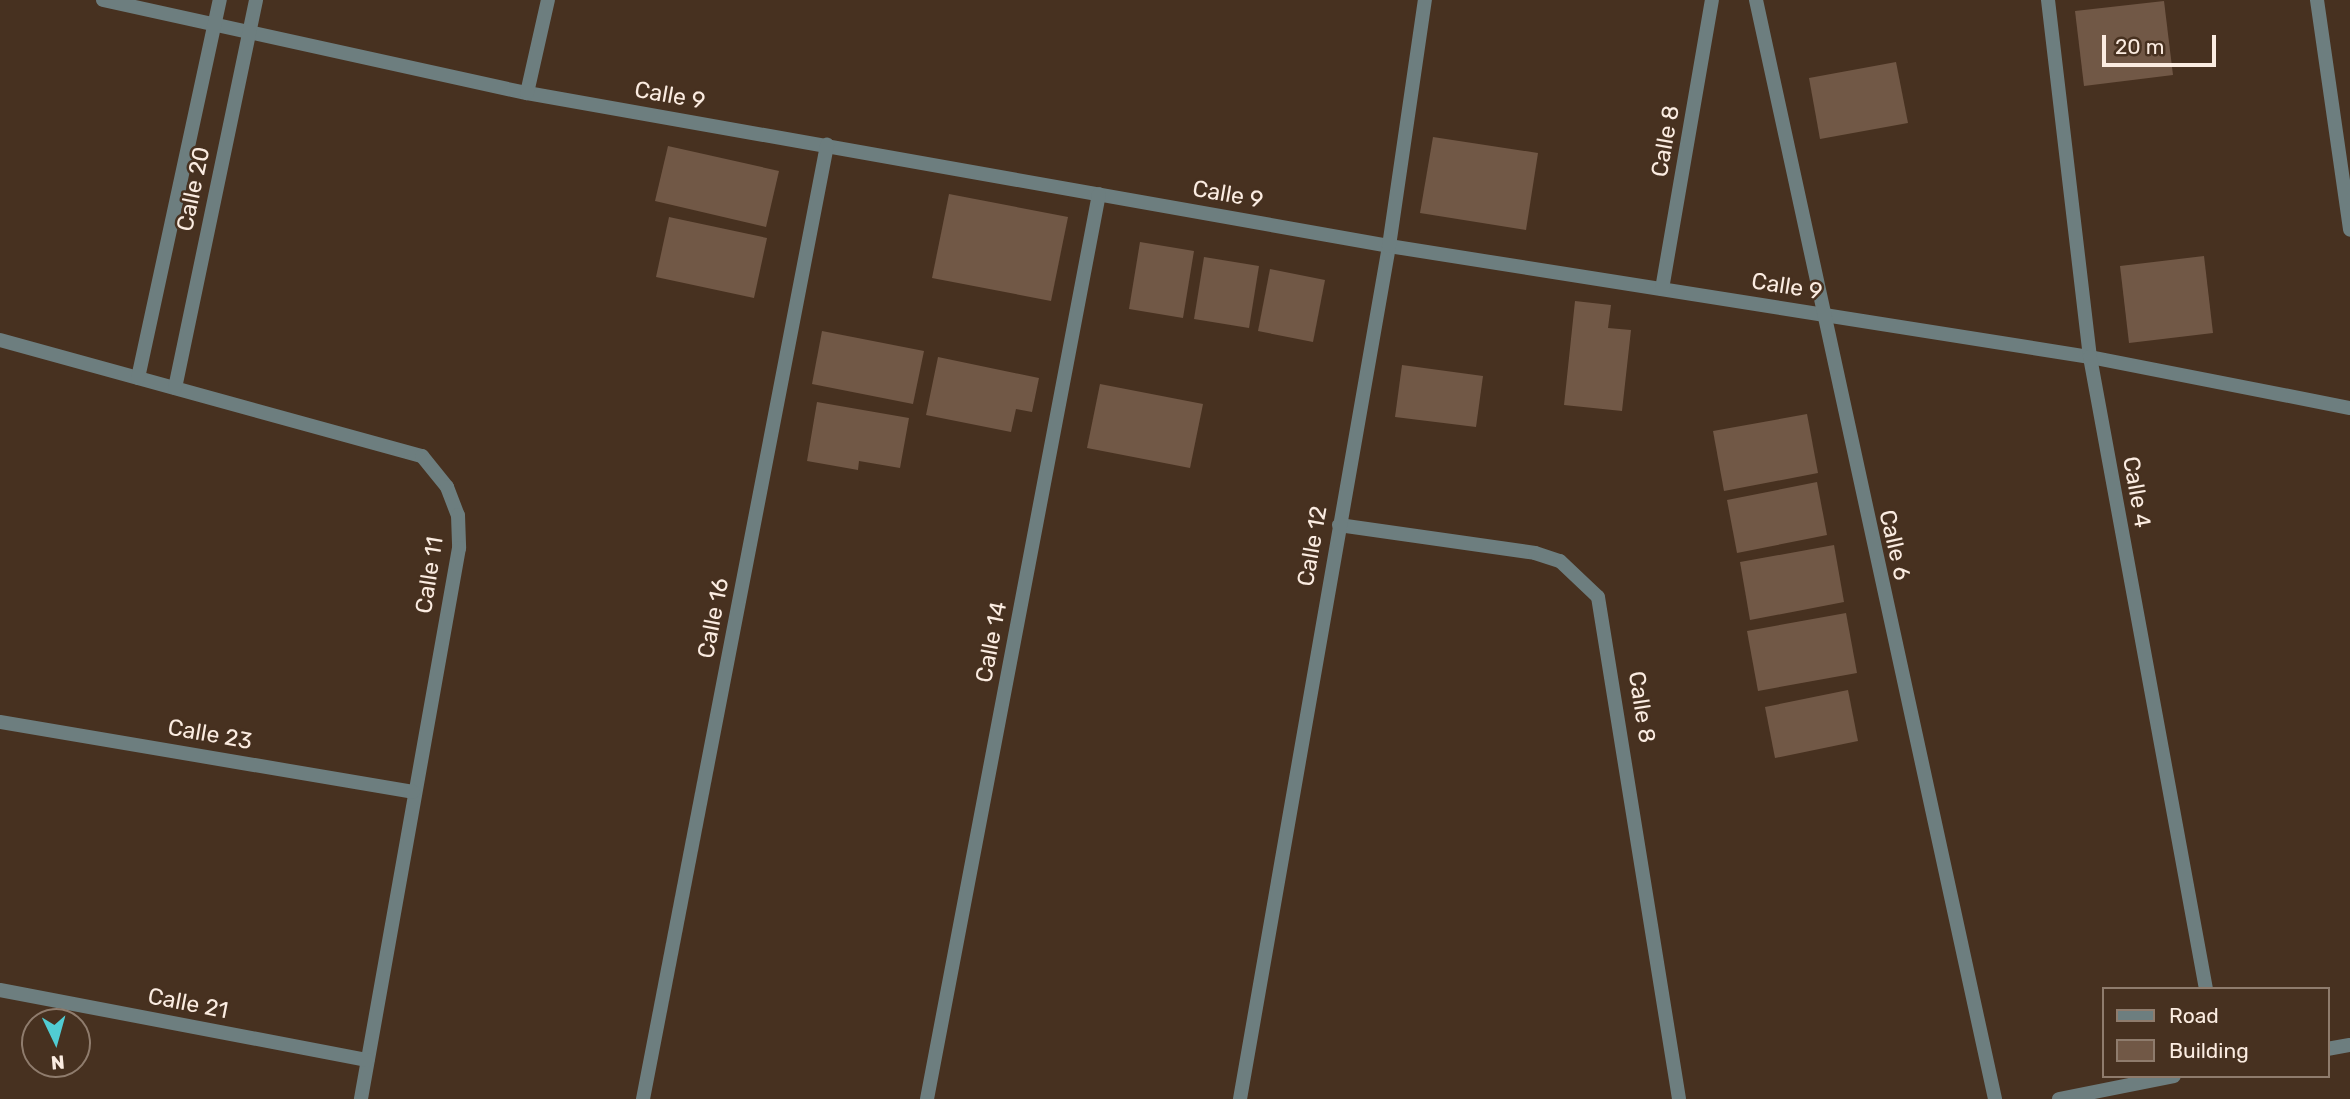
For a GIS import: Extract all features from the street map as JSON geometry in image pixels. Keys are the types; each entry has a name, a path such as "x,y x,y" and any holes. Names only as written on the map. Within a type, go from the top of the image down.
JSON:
{"street":[{"name":"Calle 9","path":"103,0 527,93 1389,246 2090,357 2350,408"},
{"name":"Calle 20","path":"138,378 220,0"},
{"name":"Calle 20","path":"175,388 256,0"},
{"path":"527,93 548,0"},
{"name":"Calle 12","path":"1240,1099 1389,246 1424,0"},
{"name":"Calle 8","path":"1662,289 1712,0"},
{"name":"Calle 6","path":"1756,0 1820,314 1995,1099"},
{"name":"Calle 4","path":"2048,0 2090,357 2206,987"},
{"path":"2317,0 2350,230"},
{"name":"Calle 16","path":"643,1099 827,145"},
{"name":"Calle 14","path":"927,1099 1099,194"},
{"name":"Calle 11","path":"0,340 422,456 447,487 458,515 459,548 413,792 361,1099"},
{"name":"Calle 8","path":"1339,525 1535,553 1560,561 1598,597 1679,1099"},
{"name":"Calle 23","path":"0,722 413,792"},
{"name":"Calle 21","path":"0,990 367,1060"},
{"path":"2329,1049 2350,1045"},
{"path":"2059,1099 2164,1078"}],"building":[{"path":"2164,1 2173,75 2084,86 2075,11"},
{"path":"1896,62 1908,123 1820,139 1809,78"},
{"path":"1433,137 1538,153 1526,230 1420,213"},
{"path":"668,146 779,171 766,227 655,201"},
{"path":"949,194 1068,217 1051,301 932,278"},
{"path":"669,217 767,238 754,298 656,277"},
{"path":"1140,242 1194,251 1183,318 1129,309"},
{"path":"2204,256 2213,333 2129,343 2120,266"},
{"path":"1204,257 1259,266 1249,328 1194,319"},
{"path":"1270,269 1325,280 1313,342 1258,331"},
{"path":"1575,301 1611,305 1608,328 1631,330 1622,411 1564,405"},
{"path":"822,331 924,351 913,404 812,384"},
{"path":"938,357 1039,378 1032,412 1016,409 1011,432 926,415"},
{"path":"1402,365 1483,376 1476,427 1395,417"},
{"path":"1100,384 1203,404 1190,468 1087,448"},
{"path":"817,402 909,418 900,468 859,461 858,470 807,461"},
{"path":"1807,414 1818,473 1724,491 1713,431"},
{"path":"1817,482 1827,535 1737,553 1727,500"},
{"path":"1834,545 1844,602 1750,620 1740,562"},
{"path":"1846,613 1857,673 1758,691 1747,631"},
{"path":"1848,690 1858,741 1775,758 1765,707"}]}
